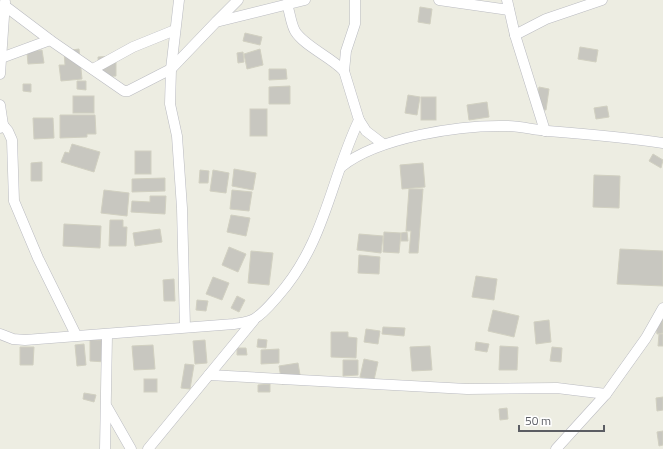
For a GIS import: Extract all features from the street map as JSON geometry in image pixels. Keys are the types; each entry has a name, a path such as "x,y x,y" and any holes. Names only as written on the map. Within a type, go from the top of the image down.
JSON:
{"street":[{"path":"179,0 170,69 170,104 177,136 182,208 185,327"},
{"path":"5,3 50,40 124,91 128,91 170,69 238,0"},
{"path":"216,22 305,0"},
{"path":"355,0 356,24 346,50 344,71 359,120 366,131 383,144"},
{"path":"439,0 508,5 514,35 545,131"},
{"path":"514,35 546,19 602,0"},
{"path":"0,74 5,3"},
{"path":"287,4 295,32 300,38 336,63 344,71"},
{"path":"93,69 133,47 174,30"},
{"path":"1,58 50,40"},
{"path":"0,105 1,126 8,130 12,140 14,201 38,258 76,335"},
{"path":"148,449 254,320 286,287 300,267 323,221 350,138 359,120"},
{"path":"341,166 354,156 383,144 458,128 508,126 545,131 620,136 663,143"},
{"path":"556,449 606,394 646,338 663,308"},
{"path":"0,334 13,339 25,340 76,335 107,335 185,327 234,324 254,320"},
{"path":"105,449 107,407 107,335"},
{"path":"209,375 474,389 557,388 606,394"},
{"path":"107,407 131,449"}],"building":[{"path":"420,7 432,9 430,24 418,22"},
{"path":"245,33 262,37 260,45 243,41"},
{"path":"580,47 598,50 596,62 578,59"},
{"path":"79,49 82,79 61,81 59,65 65,65 64,51"},
{"path":"260,49 263,65 247,69 244,54"},
{"path":"42,50 44,63 28,64 27,52"},
{"path":"243,52 244,62 238,63 237,53"},
{"path":"116,56 116,76 99,77 98,57"},
{"path":"269,69 286,69 287,79 269,80"},
{"path":"77,81 86,81 86,90 77,89"},
{"path":"23,84 31,84 31,92 23,91"},
{"path":"290,86 290,104 269,104 269,87"},
{"path":"539,87 549,89 546,110 535,109"},
{"path":"408,95 420,97 417,115 405,113"},
{"path":"73,96 94,96 94,113 73,113"},
{"path":"421,97 436,97 436,120 421,120"},
{"path":"487,102 489,117 469,120 467,105"},
{"path":"607,106 609,117 596,119 594,108"},
{"path":"250,109 267,109 267,136 250,136"},
{"path":"60,115 95,115 96,134 87,134 87,137 60,138"},
{"path":"33,118 53,118 54,138 34,139"},
{"path":"72,144 100,152 94,172 61,162 65,152 69,153"},
{"path":"135,151 151,151 151,174 135,174"},
{"path":"653,154 663,160 661,168 649,161"},
{"path":"42,162 42,181 31,181 31,163"},
{"path":"423,163 425,187 402,189 400,165"},
{"path":"234,169 256,173 253,190 232,186"},
{"path":"200,170 209,171 208,183 199,183"},
{"path":"213,170 229,173 226,193 210,191"},
{"path":"594,175 620,176 619,208 593,207"},
{"path":"165,178 165,191 132,192 132,179"},
{"path":"409,189 423,189 418,253 409,253 411,231 406,231"},
{"path":"104,190 129,193 127,216 101,213"},
{"path":"232,190 252,192 249,211 230,209"},
{"path":"150,196 166,196 165,214 131,212 132,201 150,202"},
{"path":"231,215 250,218 246,236 227,232"},
{"path":"110,220 123,220 123,227 127,227 126,246 109,246"},
{"path":"64,224 101,226 100,248 63,246"},
{"path":"160,229 162,242 135,246 133,233"},
{"path":"384,232 401,233 399,253 383,252"},
{"path":"407,232 408,241 401,241 401,233"},
{"path":"359,234 383,236 381,253 357,250"},
{"path":"229,247 246,254 238,272 222,265"},
{"path":"620,249 663,251 663,286 617,284"},
{"path":"251,251 273,253 269,285 248,283"},
{"path":"359,255 380,257 379,274 358,273"},
{"path":"476,276 497,279 494,300 472,297"},
{"path":"213,277 229,283 222,300 206,294"},
{"path":"174,279 175,301 164,301 163,280"},
{"path":"237,296 245,300 239,312 231,308"},
{"path":"197,300 208,301 206,311 196,310"},
{"path":"493,310 519,316 514,337 488,331"},
{"path":"663,312 663,333 657,334 655,313"},
{"path":"549,320 551,342 536,344 534,322"},
{"path":"383,327 405,328 404,336 382,334"},
{"path":"366,329 380,331 378,344 364,342"},
{"path":"331,332 348,332 348,337 357,338 356,358 331,357"},
{"path":"659,334 663,334 663,346 658,346"},
{"path":"258,339 267,340 266,348 257,347"},
{"path":"90,340 107,340 106,362 90,361"},
{"path":"205,340 207,363 195,364 193,341"},
{"path":"476,342 489,344 487,352 475,350"},
{"path":"84,344 86,365 77,366 75,345"},
{"path":"153,345 155,369 134,370 132,346"},
{"path":"430,346 432,370 412,371 410,347"},
{"path":"500,346 518,347 517,370 499,370"},
{"path":"20,347 34,347 33,365 20,365"},
{"path":"552,347 562,348 561,362 550,361"},
{"path":"237,348 246,348 247,355 237,355"},
{"path":"279,349 279,363 261,364 261,350"},
{"path":"364,359 378,362 374,380 360,377"},
{"path":"343,360 358,360 358,375 343,376"},
{"path":"298,363 301,381 282,384 279,366"},
{"path":"185,364 194,365 190,389 181,388"},
{"path":"144,379 157,379 157,392 144,392"},
{"path":"270,384 270,392 258,392 258,385"},
{"path":"84,393 96,395 94,402 83,399"},
{"path":"663,397 663,410 657,411 656,398"},
{"path":"507,408 508,419 500,420 499,409"},
{"path":"663,431 663,445 659,446 657,432"}]}
